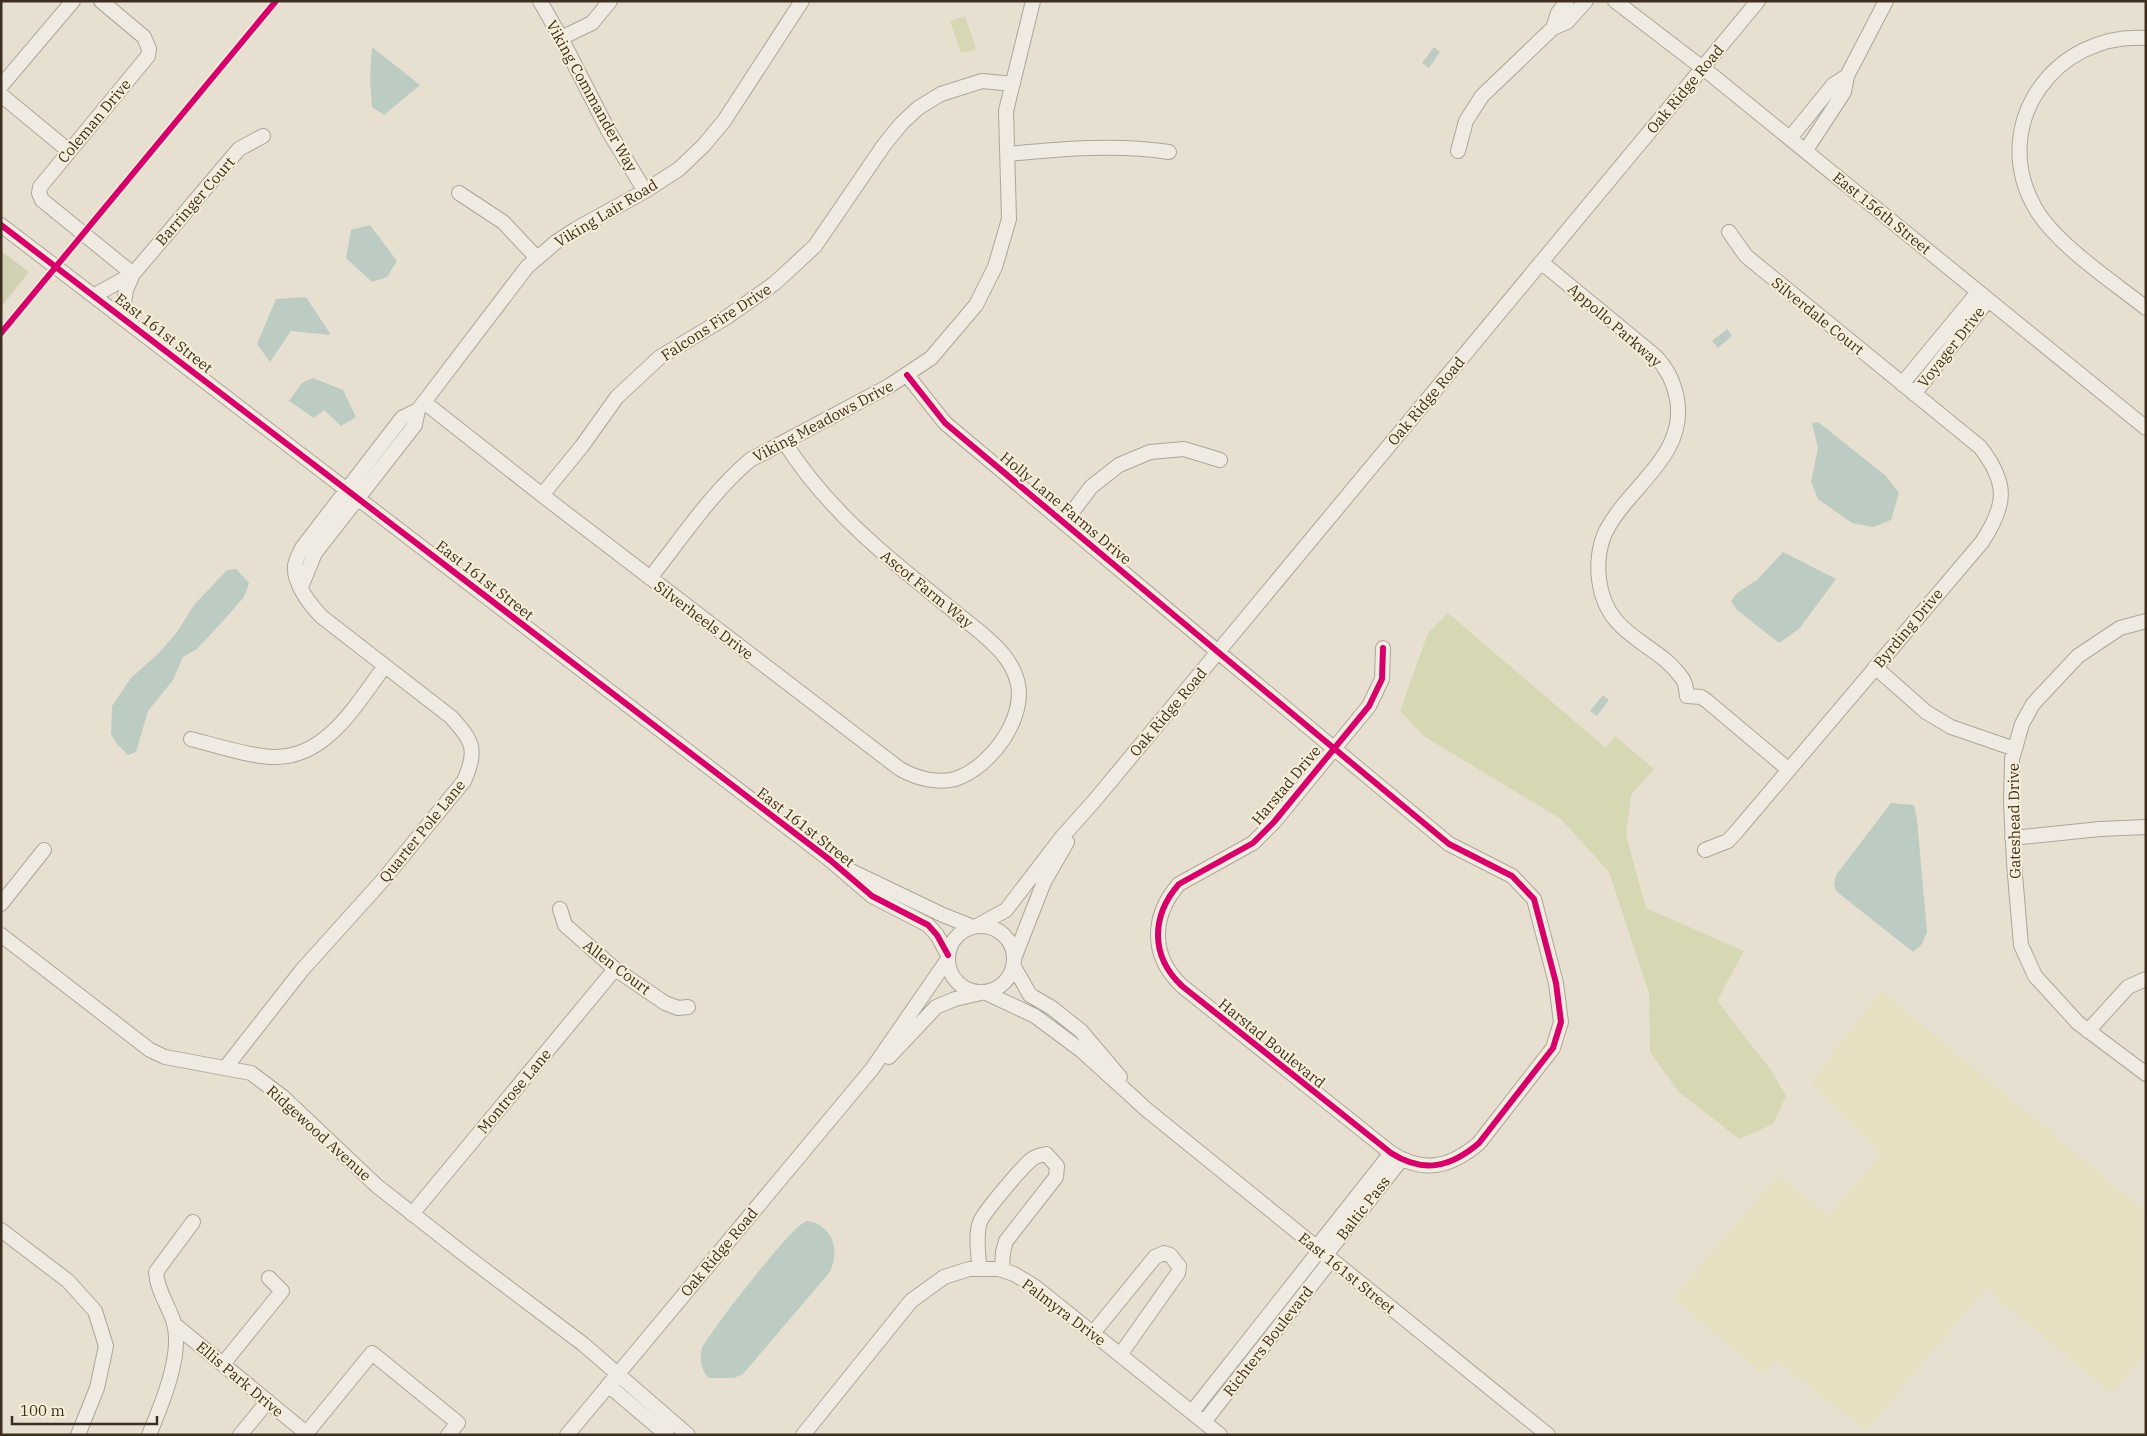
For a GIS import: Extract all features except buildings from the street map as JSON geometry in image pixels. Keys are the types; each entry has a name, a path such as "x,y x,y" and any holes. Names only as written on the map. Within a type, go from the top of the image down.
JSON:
{"street":[{"path":"1,86 73,1"},
{"name":"Coleman Drive","path":"101,1 144,37 149,49 145,61 40,187 39,193 42,200 133,274"},
{"name":"Viking Commander Way","path":"540,1 609,132 645,191"},
{"path":"561,38 592,23 610,1"},
{"name":"Viking Lair Road","path":"359,499 415,425 421,406 527,267 576,229 645,191 679,169 704,145 724,121 802,1"},
{"name":"Viking Meadows Drive","path":"650,578 739,469 750,460 889,386 931,358 952,336 976,305 995,267 1008,219 1006,111 1033,1"},
{"path":"1553,28 1558,13 1567,1"},
{"path":"1458,151 1466,121 1482,96 1553,28 1567,22 1586,1"},
{"name":"East 156th Street","path":"1615,1 1703,67 2146,428"},
{"name":"Oak Ridge Road","path":"975,926 1006,910 1062,837 1095,800 1758,1"},
{"path":"1806,150 1844,92 1847,76 1886,1"},
{"path":"2146,38 2114,39 2093,45 2068,59 2045,81 2029,108 2021,139 2024,181 2034,206 2050,228 2146,308"},
{"path":"1790,138 1833,85 1847,76"},
{"name":"Falcons Fire Drive","path":"542,495 582,446 617,397 660,357 727,317 775,283 815,246 884,145 901,124 918,108 941,94 982,81 1013,84"},
{"path":"1,95 69,151"},
{"name":"Barringer Court","path":"122,316 126,290 133,274 239,150 263,136"},
{"path":"1008,154 1121,146 1169,152"},
{"path":"459,193 502,222 537,258"},
{"name":"East 161st Street","path":"1,225 95,295 830,860 872,896 928,925 937,935 948,957"},
{"name":"Silverdale Court","path":"1729,232 1746,256 1914,394"},
{"name":"Appollo Parkway","path":"1541,262 1655,356 1668,372 1676,392 1679,415 1674,439 1666,454 1608,527 1602,542 1598,569 1602,593 1611,614 1625,631 1682,677 1687,696 1701,697 1707,701 1789,770"},
{"name":"Barringer Court","path":"95,295 133,274"},
{"path":"1902,384 1983,296"},
{"name":"Voyager Drive","path":"1914,394 1983,296"},
{"name":"Holly Lane Farms Drive","path":"906,375 945,423 1218,652 1449,844 1512,876 1534,899 1556,983 1561,1022 1553,1048 1479,1143 1466,1154 1452,1162 1436,1165 1420,1165 1396,1156"},
{"name":"Byrding Drive","path":"1705,850 1728,841 1982,542 1995,522 2001,502 2000,486 1992,463 1980,447 1914,394"},
{"name":"Silverheels Drive","path":"421,406 542,495 900,769 914,777 940,780 954,779 979,765 995,749"},
{"name":"Quarter Pole Lane","path":"226,1067 302,970 384,880 464,781 472,763 468,736 451,717 322,617 309,603 300,587 294,566 302,548 402,418 421,406"},
{"name":"Ascot Farm Way","path":"785,443 807,475 843,517 980,632 1000,650 1012,666 1017,681 1018,709 1012,726 995,749"},
{"path":"1064,523 1091,487 1119,465 1150,452 1184,449 1220,460"},
{"path":"300,587 315,554 359,499"},
{"name":"Gateshead Drive","path":"2146,621 2120,628 2078,656 2033,704 2022,724 2012,759 2012,838 2022,945 2035,976 2055,1000 2088,1031 2146,1074"},
{"name":"Harstad Drive","path":"1157,938 1159,922 1164,908 1170,895 1180,884 1253,843 1274,822 1369,706 1382,679 1383,648"},
{"path":"192,739 273,757 295,754 314,747 334,732 385,666"},
{"path":"1875,667 1926,712 1951,727 2015,749"},
{"name":"Oak Ridge Road","path":"1014,962 1044,882 1095,800"},
{"path":"2012,838 2100,829 2146,827"},
{"path":"1,904 44,850"},
{"name":"East 161st Street","path":"830,860 935,911 975,926"},
{"name":"Allen Court","path":"560,909 565,925 616,969 665,1003 678,1008 688,1007"},
{"path":"975,926 988,926 998,930 1007,937 1012,946 1014,962 1010,977 1002,986 993,991 983,993 971,991 961,986 953,977 948,957 951,945 957,936 975,926"},
{"name":"Ridgewood Avenue","path":"1,935 150,1050 165,1057 251,1073 270,1087 378,1186 412,1214 555,1321 688,1435"},
{"name":"Harstad Boulevard","path":"1157,938 1162,959 1170,974 1182,986 1396,1156"},
{"name":"Oak Ridge Road","path":"566,1435 872,1069 948,957"},
{"name":"East 161st Street","path":"1014,962 1030,995 1052,1008 1082,1031 1147,1110"},
{"name":"Montrose Lane","path":"412,1214 616,969"},
{"path":"2088,1031 2128,987 2146,979"},
{"name":"Oak Ridge Road","path":"872,1069 886,1060 936,1007 955,999 983,993"},
{"name":"East 161st Street","path":"983,993 1035,1016 1082,1051 1147,1110 1548,1435"},
{"path":"979,1269 978,1234 980,1221 1022,1169 1032,1159 1046,1154 1057,1166 1056,1177 1006,1242 1003,1252 1002,1270"},
{"name":"Baltic Pass","path":"1323,1254 1396,1156"},
{"path":"149,1435 166,1395 176,1342 174,1324 157,1282 156,1272 193,1222"},
{"path":"1,1230 68,1282 95,1311 106,1346 96,1388 78,1435"},
{"path":"1093,1333 1155,1257 1164,1253 1170,1256 1177,1262 1178,1273 1120,1355"},
{"name":"Richters Boulevard","path":"1192,1412 1323,1254"},
{"name":"Richters Boulevard","path":"1204,1422 1323,1254"},
{"name":"Palmyra Drive","path":"803,1435 911,1301 944,1276 979,1269 1002,1270 1014,1274 1034,1286 1220,1435"},
{"path":"223,1364 282,1291 269,1278"},
{"name":"Ellis Park Drive","path":"174,1324 305,1434"},
{"path":"305,1434 372,1353 458,1423 448,1435"},
{"path":"608,1385 667,1435"},
{"path":"241,1435 268,1401"}],"shaded area":[{"path":"372,47 420,85 384,115 372,107 370,80"},
{"path":"1434,47 1440,52 1429,68 1422,63"},
{"path":"370,225 397,261 387,277 372,282 346,258 351,230"},
{"path":"306,297 331,335 291,331 270,362 257,344 276,299"},
{"path":"1727,329 1732,336 1718,348 1712,341"},
{"path":"313,378 343,390 356,417 341,426 324,410 314,418 289,401 302,383"},
{"path":"1818,422 1886,476 1899,493 1891,520 1873,527 1852,523 1818,499 1811,482 1818,448 1812,423"},
{"path":"1783,552 1836,579 1799,629 1779,643 1737,610 1731,601 1737,593 1757,580"},
{"path":"236,569 249,583 244,597 197,649 183,657 173,680 148,711 136,752 128,755 116,743 111,734 112,706 131,678 159,653 177,632 194,605 227,570"},
{"path":"1603,695 1609,700 1597,716 1590,711"},
{"path":"1891,803 1914,805 1917,819 1927,932 1922,944 1913,952 1836,891 1834,884 1836,875"},
{"path":"1881,990 2146,1212 2146,1352 2113,1394 1985,1289 1866,1431 1776,1361 1763,1375 1673,1298 1777,1175 1829,1215 1881,1154 1810,1083"},
{"path":"806,1221 823,1227 832,1240 834,1256 833,1265 829,1273 743,1374 734,1378 709,1378 701,1364 702,1347 764,1265 792,1232"}],"green space":[{"path":"965,16 976,49 961,53 950,21"},
{"path":"1,251 29,272 1,307"},
{"path":"1448,613 1606,748 1615,736 1654,769 1631,795 1626,835 1646,908 1744,951 1717,1001 1771,1070 1786,1096 1773,1124 1739,1139 1678,1091 1650,1052 1649,993 1609,872 1561,819 1425,737 1400,711 1428,633"}],"cycle path":[{"path":"1,333 276,1"},
{"path":"1,225 830,860 872,896 928,925 937,935 948,955"},
{"path":"907,375 945,423 1218,652 1449,844 1512,876 1534,899 1556,983 1561,1022 1553,1048 1479,1143 1458,1158 1437,1165 1415,1164 1391,1153 1182,986 1164,962 1158,936 1159,922 1163,909 1179,884 1253,843 1274,822 1369,706 1382,679 1383,648"}]}
